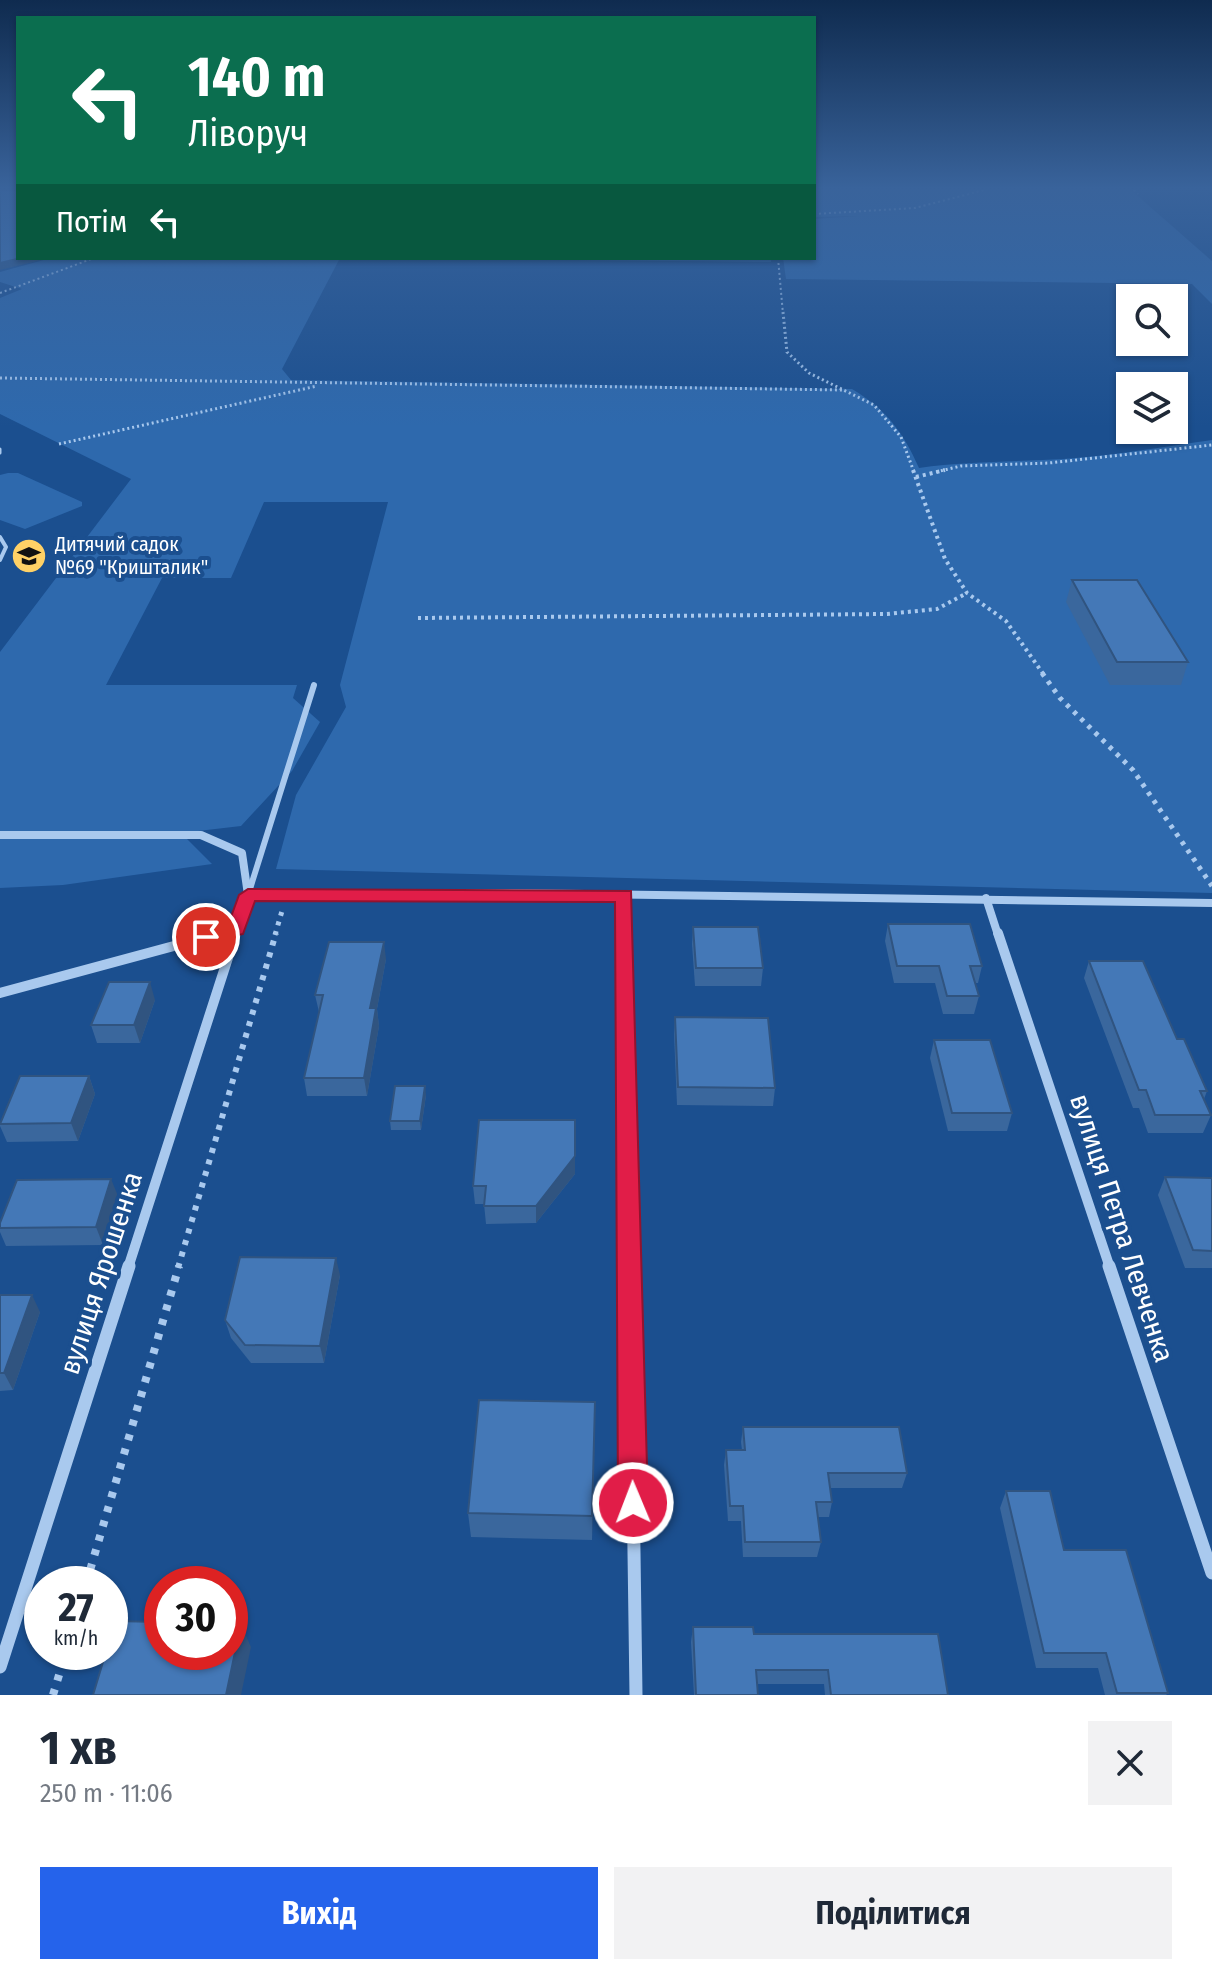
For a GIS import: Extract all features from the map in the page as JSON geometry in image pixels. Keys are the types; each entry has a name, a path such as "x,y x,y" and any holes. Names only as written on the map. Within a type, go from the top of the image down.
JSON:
{"street":[{"path":"0,835 201,835 242,853 248,895 986,898 1212,903"},
{"name":"вулиця Ярошенка","path":"0,1667 248,895"},
{"path":"624,895 636,1695"},
{"name":"вулиця Петра Левченка","path":"986,898 1212,1573"},
{"path":"0,993 236,929"}],"lane":[{"path":"0,537 6,547 0,560"},
{"path":"248,895 314,685"}],"path":[{"path":"0,293 64,269"},
{"path":"780,269 787,352 809,373 874,405 901,437 945,559 967,593 1006,621 1060,698 1133,770 1212,886"},
{"path":"0,378 845,390"},
{"path":"59,444 326,384"},
{"path":"916,477 961,466 1049,463 1212,445"},
{"path":"418,618 887,614 937,609 967,593"},
{"path":"91,1566 287,895"},
{"path":"53,1695 61,1670"}],"shaded area":[{"path":"11,269 334,269 282,369 291,380 852,389 892,422 919,468 1085,457 1212,440 1212,893 276,869 296,795 346,707 340,685 388,502 264,502 231,578 162,578 106,685 297,685 293,698 320,722 292,771 241,826 181,833 212,864 63,885 0,888 0,652 131,479 0,414 0,298 22,289 0,282 0,272"},
{"path":"785,269 1212,269 1212,304 1192,284 786,279"},
{"path":"18,473 82,502 82,506 25,529 0,520 0,475"}],"building":[{"path":"1072,580 1137,580 1188,662 1117,662"},
{"path":"888,924 970,924 982,966 970,966 979,996 947,996 939,966 897,966"},
{"path":"693,927 758,927 763,968 696,968"},
{"path":"329,942 384,942 370,1008 376,1008 364,1078 304,1078 323,995 315,995"},
{"path":"1089,961 1143,961 1177,1039 1184,1039 1207,1091 1200,1091 1211,1115 1155,1115 1146,1090 1139,1090"},
{"path":"109,982 150,982 134,1025 91,1025"},
{"path":"675,1017 768,1018 775,1088 678,1087"},
{"path":"934,1040 990,1040 1012,1113 952,1113"},
{"path":"20,1076 89,1076 71,1123 0,1124"},
{"path":"395,1086 425,1086 420,1121 390,1121"},
{"path":"479,1120 575,1120 575,1156 536,1206 484,1206 486,1186 473,1186"},
{"path":"1165,1177 1212,1178 1212,1251 1193,1250"},
{"path":"111,1179 96,1227 0,1228 17,1180"},
{"path":"240,1257 336,1258 320,1346 245,1345 225,1320"},
{"path":"0,1295 32,1295 4,1373 0,1373"},
{"path":"479,1400 595,1402 592,1516 468,1513"},
{"path":"743,1427 899,1427 907,1473 828,1473 832,1502 816,1502 821,1542 745,1542 743,1506 730,1506 726,1450 745,1450"},
{"path":"1006,1491 1050,1491 1064,1550 1126,1550 1168,1693 1117,1693 1106,1653 1044,1653"},
{"path":"128,1621 144,1622 144,1670 231,1670 226,1695 93,1695 101,1670 128,1670"},
{"path":"693,1627 753,1627 754,1634 938,1634 948,1695 831,1695 828,1670 756,1670 758,1695 696,1695"}],"place":[{"name":"Дитячий садок №69 \"Кришталик\"","path":"29,556"}],"route":[{"path":"206,937 236,929 248,895 624,895 633,1503"}]}
